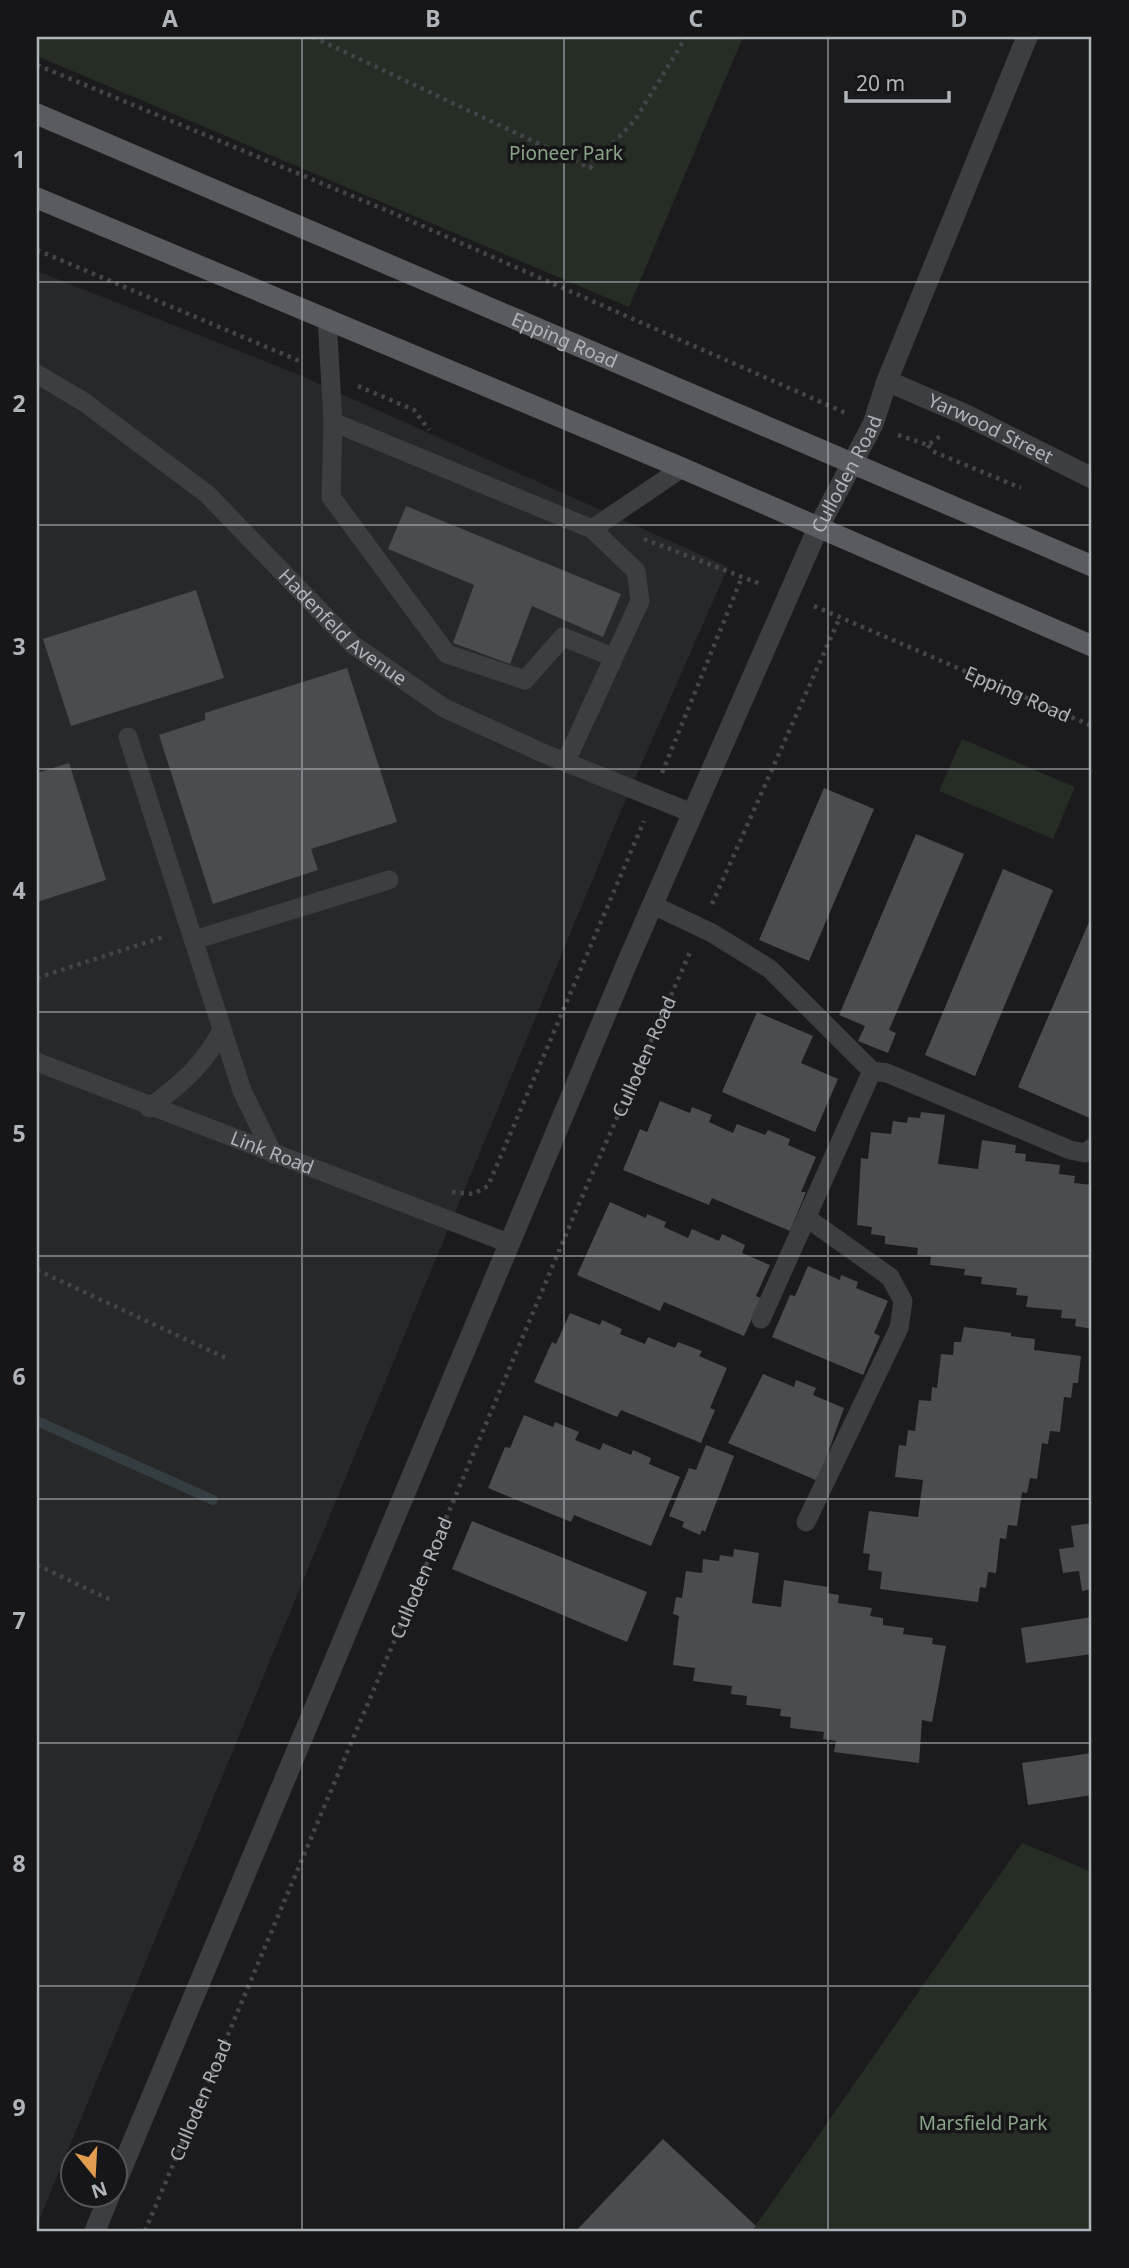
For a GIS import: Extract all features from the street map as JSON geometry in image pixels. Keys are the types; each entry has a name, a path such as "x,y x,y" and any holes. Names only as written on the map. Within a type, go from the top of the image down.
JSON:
{"main road":[{"name":"Epping Road","path":"37,114 1092,566"},
{"path":"37,198 682,468 1092,646"}],"street":[{"name":"Culloden Road","path":"130,2148 508,1243 692,813 818,528 873,424 887,381 1027,37"},
{"name":"Yarwood Street","path":"887,381 964,414 1092,478"},
{"path":"95,2231 104,2208"}],"lane":[{"path":"327,318 333,422 331,497 447,654 525,680 563,637 613,657"},
{"name":"Hadenfeld Avenue","path":"37,374 84,402 207,494 352,644 444,708 692,813"},
{"path":"333,422 592,529 636,571 640,601 566,761"},
{"path":"592,529 682,468"},
{"path":"128,737 242,1091 273,1154"},
{"path":"192,934 389,880"},
{"path":"653,905 701,928 770,969 872,1071 887,1073 1070,1150 1085,1153 1092,1148"},
{"path":"149,1108 192,1074 210,1054 222,1030"},
{"name":"Link Road","path":"37,1062 149,1108 508,1243"},
{"path":"761,1319 872,1071"},
{"path":"806,1522 900,1328 903,1301 890,1277 807,1218"}],"path":[{"path":"313,37 590,168 635,120 686,37"},
{"path":"37,65 393,213 1021,488"},
{"path":"928,445 964,414"},
{"path":"449,1192 458,1190 473,1194 488,1186 653,797 742,577"},
{"name":"Epping Road","path":"789,595 1092,726"},
{"name":"Culloden Road","path":"145,2231 578,1206 839,617"},
{"path":"37,978 192,934"},
{"path":"37,1270 226,1357"},
{"path":"37,1565 113,1601"}],"shaded area":[{"path":"37,271 297,374 728,567 620,813 73,2138 60,2138 60,2169 37,2225"}],"green space":[{"name":"Pioneer Park","path":"37,37 743,37 629,307 37,56"},
{"path":"962,739 1075,787 1053,839 939,791"},
{"name":"Marsfield Park","path":"1022,1843 1092,1872 1092,2231 752,2231"}],"building":[{"path":"406,506 621,594 603,637 532,606 510,664 453,643 474,585 388,549"},
{"path":"196,590 224,678 71,726 43,639"},
{"path":"347,668 397,822 311,849 318,870 213,904 159,735 205,720 205,713"},
{"path":"69,763 106,880 37,902 37,773"},
{"path":"824,788 874,809 809,961 759,940"},
{"path":"916,834 964,854 889,1030 896,1033 888,1053 858,1041 865,1026 839,1015"},
{"path":"1003,869 1053,890 975,1076 925,1055"},
{"path":"1092,915 1092,1119 1018,1087"},
{"path":"757,1012 813,1036 801,1063 838,1079 815,1132 722,1092"},
{"path":"660,1101 690,1113 692,1107 712,1115 709,1122 733,1133 737,1124 765,1135 768,1130 790,1139 788,1145 816,1157 801,1192 806,1192 790,1231 712,1198 709,1205 623,1170 640,1129 647,1132"},
{"path":"921,1112 945,1115 938,1164 978,1169 982,1140 1016,1145 1015,1153 1026,1154 1025,1161 1060,1165 1059,1174 1075,1176 1074,1183 1092,1185 1092,1329 1075,1326 1076,1319 1061,1318 1062,1310 1026,1307 1028,1296 1016,1295 1017,1288 981,1284 982,1277 964,1275 965,1269 930,1265 931,1256 917,1255 918,1248 885,1244 885,1236 871,1234 872,1227 857,1225 861,1158 868,1159 871,1132 891,1134 893,1121 907,1123 908,1117 920,1118"},
{"path":"610,1202 646,1218 647,1214 666,1222 664,1227 688,1238 692,1229 719,1241 722,1234 745,1245 742,1253 770,1265 756,1296 761,1298 744,1336 664,1302 660,1311 577,1275"},
{"path":"808,1266 840,1280 841,1275 858,1282 856,1288 888,1301 874,1333 880,1336 863,1375 772,1337 790,1295 795,1296"},
{"path":"570,1313 600,1325 602,1320 622,1329 620,1334 645,1344 648,1337 675,1348 678,1342 702,1351 699,1356 727,1368 710,1408 715,1410 701,1443 621,1410 617,1417 534,1382 552,1342 556,1344"},
{"path":"964,1327 1035,1339 1034,1350 1081,1356 1078,1383 1073,1383 1071,1398 1064,1397 1060,1432 1050,1431 1048,1444 1042,1443 1037,1479 1030,1478 1027,1493 1022,1492 1017,1526 1008,1525 1006,1539 1000,1538 996,1573 988,1572 986,1588 980,1587 978,1602 880,1589 882,1572 868,1570 870,1554 863,1553 869,1511 918,1517 923,1480 895,1477 899,1445 906,1446 908,1430 915,1431 919,1400 931,1401 932,1387 937,1388 941,1354 953,1355 954,1342 961,1342"},
{"path":"763,1374 794,1387 796,1380 816,1388 813,1395 844,1408 818,1481 728,1443"},
{"path":"524,1415 553,1427 555,1422 579,1432 575,1440 600,1450 603,1443 631,1455 633,1450 651,1458 649,1464 680,1477 651,1546 574,1515 571,1522 488,1488 505,1447 510,1448"},
{"path":"706,1445 734,1456 705,1532 702,1530 700,1535 682,1527 684,1522 669,1516 689,1468 696,1470"},
{"path":"472,1521 647,1592 627,1642 452,1569"},
{"path":"1092,1523 1092,1589 1082,1591 1079,1571 1063,1573 1059,1549 1074,1547 1071,1526"},
{"path":"734,1549 759,1553 752,1603 781,1607 784,1580 828,1587 827,1593 839,1595 838,1603 872,1608 870,1616 883,1618 883,1625 904,1628 903,1634 933,1638 932,1644 946,1646 932,1722 922,1720 919,1763 834,1752 836,1741 823,1739 824,1732 790,1728 791,1717 780,1716 781,1709 746,1705 747,1696 731,1694 732,1686 693,1681 695,1668 673,1665 679,1616 673,1614 676,1597 682,1598 686,1571 702,1573 703,1559 719,1561 720,1555 733,1557"},
{"path":"1092,1617 1092,1654 1026,1663 1021,1628"},
{"path":"1092,1753 1092,1795 1028,1805 1022,1763"},
{"path":"663,2139 756,2226 751,2231 576,2231"}],"waterway":[{"path":"37,1421 213,1500"}]}
